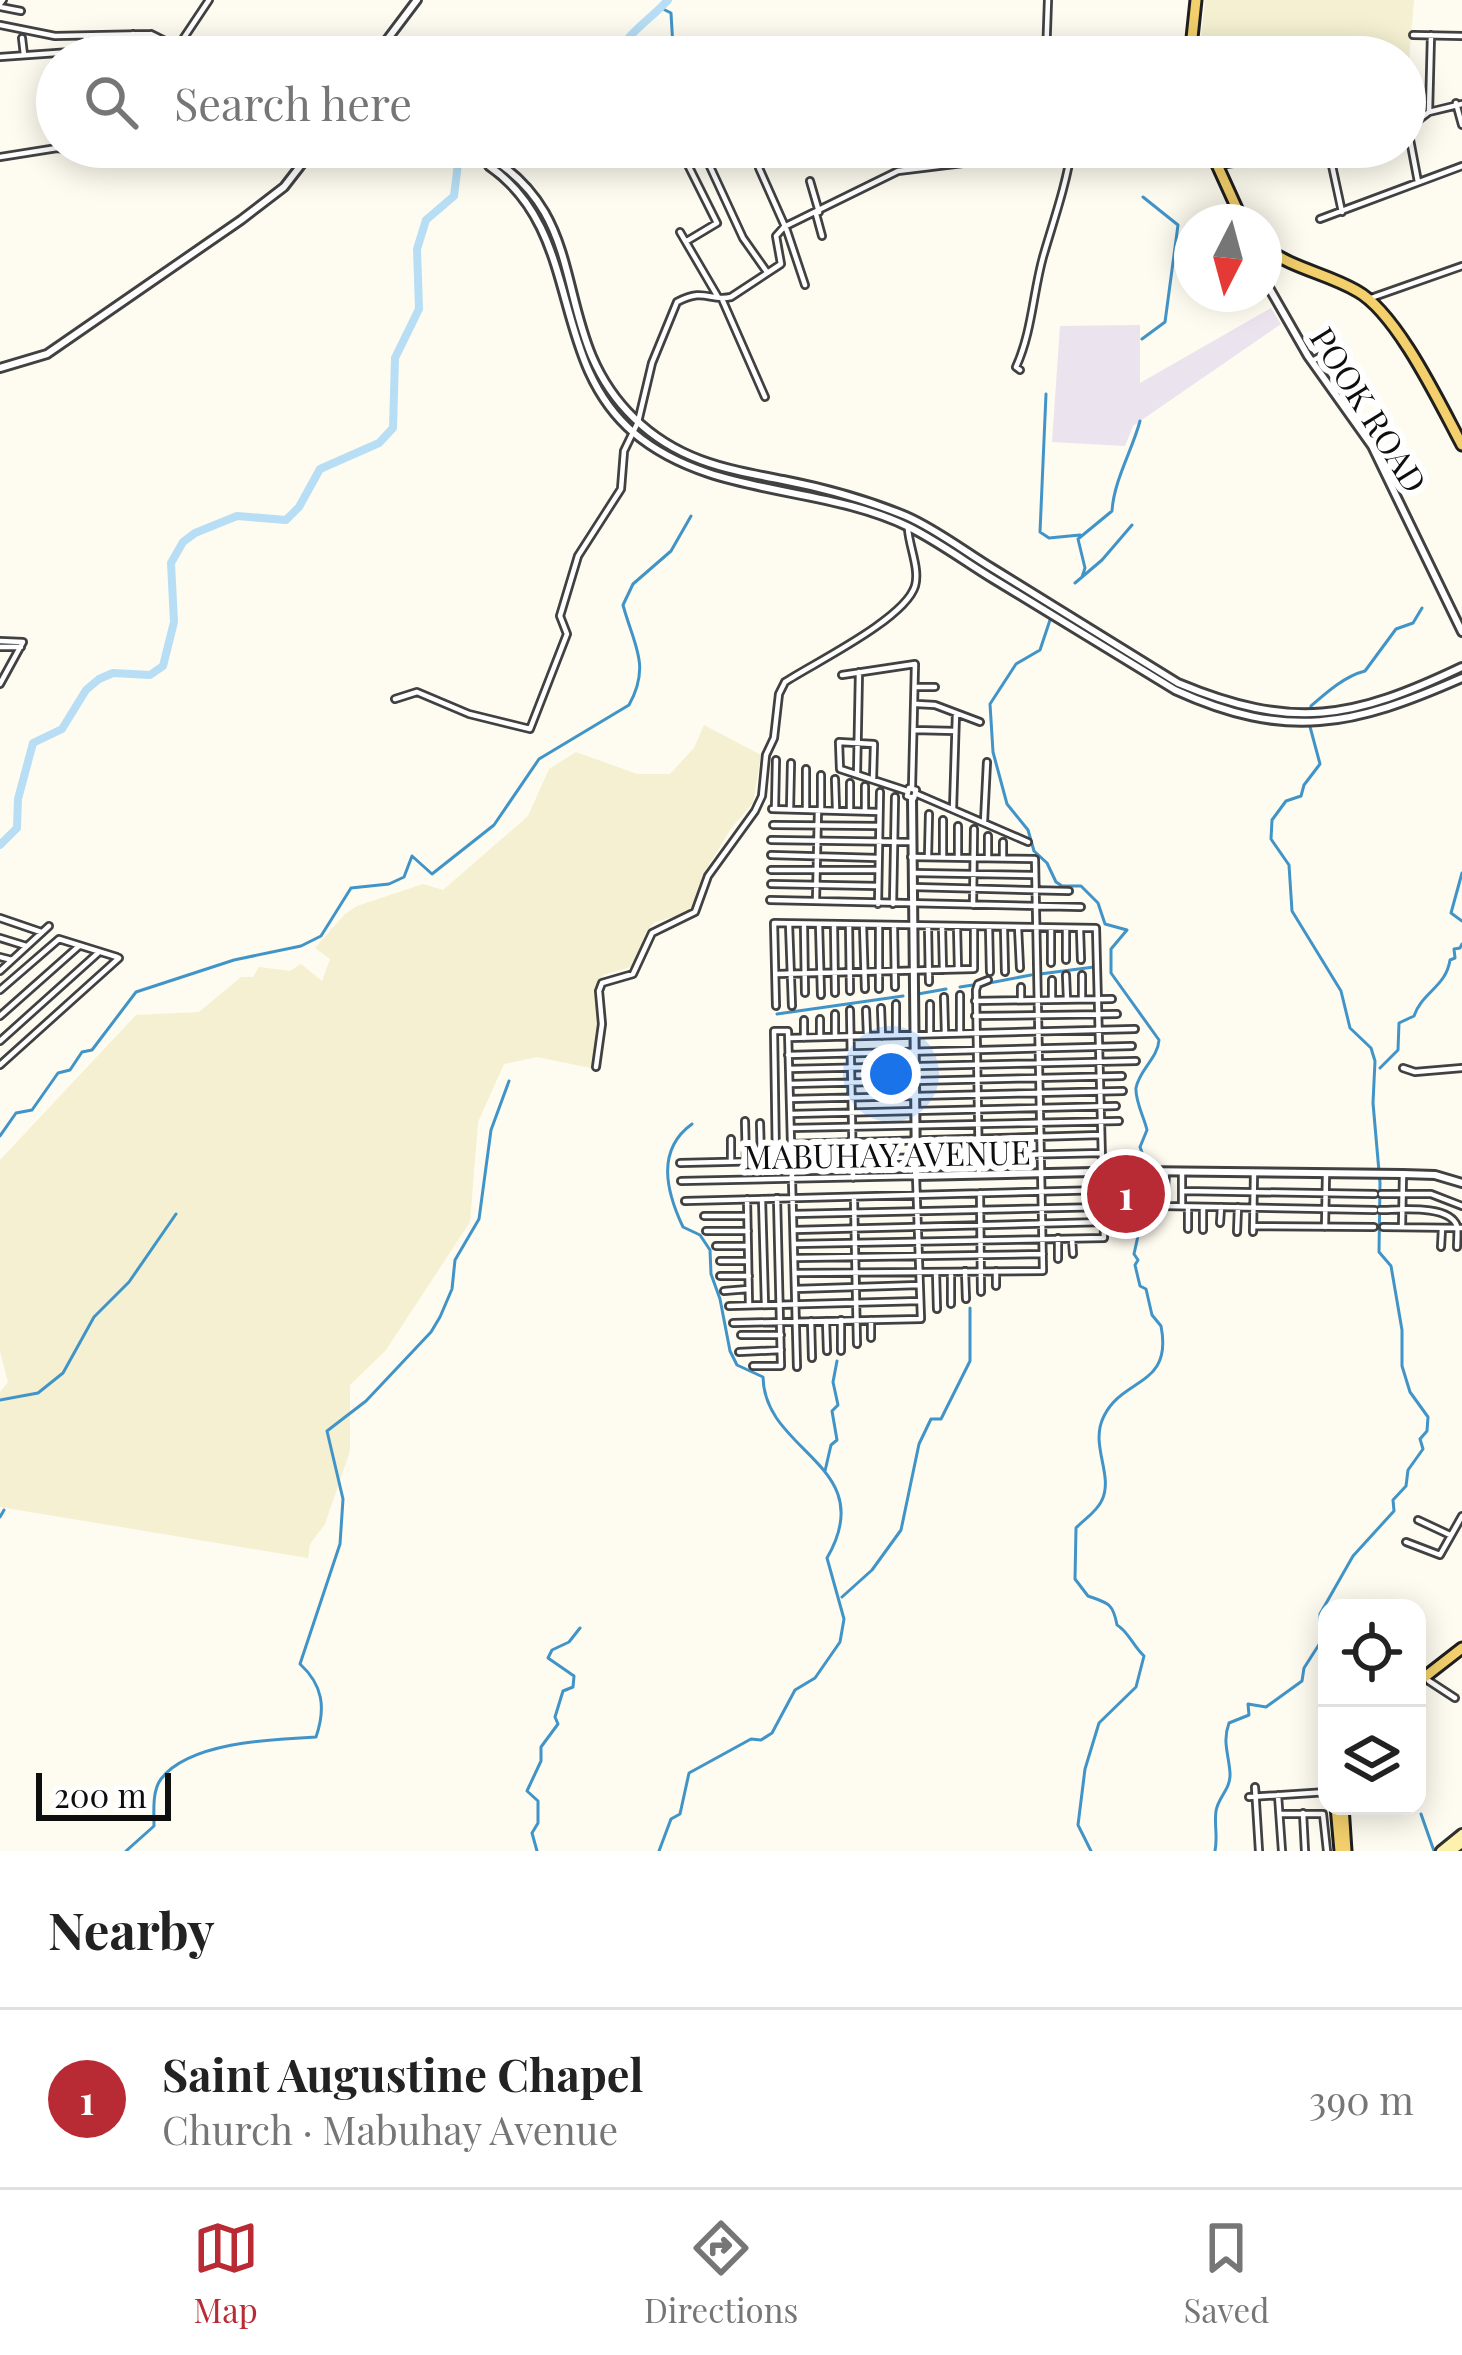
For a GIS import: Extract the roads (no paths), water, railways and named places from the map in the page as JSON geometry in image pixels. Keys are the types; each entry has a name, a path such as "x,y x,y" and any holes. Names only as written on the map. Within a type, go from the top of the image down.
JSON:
{"main road":[{"path":"1192,36 1196,0"},
{"path":"1218,168 1233,204"},
{"path":"1282,259 1369,299 1388,320 1462,446"},
{"path":"1426,1681 1462,1652"},
{"path":"1341,1815 1343,1851"},
{"path":"1445,1850 1462,1838"}],"street":[{"path":"184,36 209,0"},
{"path":"390,36 417,0"},
{"path":"1047,36 1048,0"},
{"path":"1,4 21,11"},
{"path":"0,25 55,36"},
{"path":"1412,35 1462,37"},
{"path":"1429,112 1431,35"},
{"path":"101,36 156,36"},
{"path":"22,38 24,55"},
{"path":"7,43 4,57 36,54"},
{"path":"1426,114 1459,104 1462,124"},
{"path":"0,157 36,151"},
{"path":"1320,219 1462,166"},
{"path":"0,368 52,350 241,220 284,188 299,168"},
{"path":"491,168 527,199 548,237 602,397 632,431 693,469 908,522"},
{"path":"510,168 547,210 556,229 579,336"},
{"path":"687,242 717,223 690,168"},
{"path":"711,168 743,238 767,272"},
{"path":"759,168 805,285"},
{"path":"394,699 417,692 469,714 530,729 567,634 560,616 578,556 621,489 624,451 677,302 698,293 720,298 782,264 776,236 784,227 898,170 917,168"},
{"path":"1020,370 1016,367 1068,168"},
{"path":"1333,168 1342,212"},
{"path":"1415,168 1418,182"},
{"path":"810,181 822,236"},
{"path":"680,232 720,298 765,397"},
{"path":"1369,299 1462,266"},
{"name":"POOK ROAD","path":"1282,310 1382,464 1462,632"},
{"path":"1312,361 1333,350"},
{"path":"592,369 610,393 662,442 697,461 850,498 908,522 1175,690 1221,711 1269,722 1339,715 1402,700 1462,678"},
{"path":"596,1067 602,983 633,974 652,934 688,917 699,905 708,876 762,796 766,755 785,682 860,638 914,588 910,506"},
{"path":"0,644 21,647 0,685"},
{"path":"733,1322 920,1319 910,904 916,664 842,675"},
{"path":"1402,700 1462,667"},
{"path":"857,774 859,673"},
{"path":"915,687 935,687"},
{"path":"914,704 935,705 980,722"},
{"path":"953,810 956,712"},
{"path":"914,730 955,731"},
{"path":"873,779 874,744 839,742 840,769 912,793 1028,842"},
{"path":"776,760 773,809 879,812"},
{"path":"983,823 987,762"},
{"path":"790,809 791,763"},
{"path":"806,770 806,810"},
{"path":"816,902 821,775"},
{"path":"835,779 836,811"},
{"path":"850,782 850,811"},
{"path":"865,812 866,786"},
{"path":"878,904 880,792"},
{"path":"893,904 895,796"},
{"path":"928,814 928,857"},
{"path":"943,820 944,857"},
{"path":"773,826 879,826"},
{"path":"958,826 958,858"},
{"path":"973,905 974,830"},
{"path":"988,836 988,858"},
{"path":"771,840 911,842"},
{"path":"1003,842 1003,858"},
{"path":"770,855 878,858"},
{"path":"795,1274 1043,1270 1035,859 911,857"},
{"path":"771,870 878,871"},
{"path":"911,872 1034,875"},
{"path":"770,884 878,886"},
{"path":"910,887 1069,890"},
{"path":"770,900 1081,908"},
{"path":"0,918 41,932"},
{"path":"776,1006 774,923 1096,928 1104,1238 794,1244"},
{"path":"789,924 791,1006"},
{"path":"804,924 805,993"},
{"path":"819,924 821,995"},
{"path":"834,924 836,993"},
{"path":"849,925 850,991"},
{"path":"863,925 865,989"},
{"path":"879,925 879,989"},
{"path":"894,925 895,987"},
{"path":"0,970 49,926"},
{"path":"928,926 929,982"},
{"path":"942,926 943,970"},
{"path":"957,926 958,969"},
{"path":"776,974 974,969 974,927"},
{"path":"979,1175 975,1001 976,986 989,976 989,927"},
{"path":"1004,927 1005,972"},
{"path":"1018,927 1020,968"},
{"path":"1051,928 1051,963"},
{"path":"1066,928 1066,960"},
{"path":"1080,928 1081,960"},
{"path":"0,938 26,946"},
{"path":"0,990 58,939 119,958 0,1065"},
{"path":"0,1016 79,946"},
{"path":"0,1041 99,952"},
{"path":"0,957 11,960"},
{"path":"1066,975 1067,999"},
{"path":"1082,975 1082,999"},
{"path":"1052,980 1052,999"},
{"path":"1021,987 1021,1000"},
{"path":"991,989 991,1000"},
{"path":"1006,989 1006,1000"},
{"path":"960,995 960,1034"},
{"path":"944,997 945,1034"},
{"path":"975,1001 1112,999"},
{"path":"896,1004 896,1035"},
{"path":"930,1034 931,1004"},
{"path":"881,1008 882,1036"},
{"path":"850,1010 854,1178"},
{"path":"866,1010 867,1036"},
{"path":"835,1014 835,1037"},
{"path":"976,1016 1117,1014"},
{"path":"820,1019 820,1037"},
{"path":"804,1020 805,1038"},
{"path":"788,1038 1136,1030"},
{"path":"776,1161 774,1031 788,1031 797,1367"},
{"path":"788,1055 1132,1046"},
{"path":"789,1069 1136,1060"},
{"path":"1403,1068 1415,1072 1462,1069"},
{"path":"790,1084 1122,1076"},
{"path":"790,1099 1123,1091"},
{"path":"790,1114 1116,1106"},
{"path":"745,1121 746,1162"},
{"path":"791,1128 1119,1121"},
{"path":"760,1124 761,1161"},
{"path":"791,1144 1101,1136"},
{"path":"731,1138 731,1162"},
{"path":"680,1163 1102,1153"},
{"name":"MABUHAY AVENUE","path":"681,1181 1137,1171 1403,1174 1459,1184"},
{"path":"1165,1172 1164,1206 1436,1212 1460,1227"},
{"path":"1182,1173 1187,1229"},
{"path":"1254,1173 1253,1229 1373,1228"},
{"path":"1325,1227 1326,1174"},
{"path":"1403,1174 1402,1210 1409,1240"},
{"path":"685,1201 1103,1190"},
{"path":"1182,1191 1431,1194 1462,1206"},
{"path":"980,1193 981,1292"},
{"path":"854,1196 857,1343"},
{"path":"753,1366 781,1366 777,1198"},
{"path":"747,1199 749,1306"},
{"path":"762,1199 765,1305"},
{"path":"1203,1207 1203,1230"},
{"path":"1220,1207 1220,1223"},
{"path":"793,1214 1103,1208"},
{"path":"1237,1232 1238,1208"},
{"path":"704,1216 748,1216"},
{"path":"794,1230 1104,1222"},
{"path":"1383,1227 1460,1227"},
{"path":"1392,1227 1392,1239"},
{"path":"1425,1227 1425,1241"},
{"path":"1441,1247 1442,1227"},
{"path":"1457,1247 1460,1227"},
{"path":"706,1231 748,1231"},
{"path":"1058,1238 1058,1259"},
{"path":"1088,1238 1088,1248"},
{"path":"1072,1239 1073,1254"},
{"path":"716,1246 748,1246"},
{"path":"794,1258 1043,1255"},
{"path":"720,1261 748,1261"},
{"path":"965,1271 966,1299"},
{"path":"996,1271 996,1286"},
{"path":"1010,1271 1010,1281"},
{"path":"936,1272 937,1309"},
{"path":"951,1272 951,1304"},
{"path":"720,1276 749,1276"},
{"path":"795,1289 920,1286"},
{"path":"724,1291 748,1289"},
{"path":"729,1306 920,1301"},
{"path":"886,1319 886,1331"},
{"path":"841,1320 841,1351"},
{"path":"871,1320 872,1338"},
{"path":"811,1321 812,1358"},
{"path":"826,1321 827,1351"},
{"path":"741,1335 781,1335"},
{"path":"740,1352 781,1350"},
{"path":"1406,1542 1440,1555 1462,1516"},
{"path":"1418,1520 1450,1534"},
{"path":"1426,1687 1455,1698"},
{"path":"1256,1787 1252,1797 1258,1851"},
{"path":"1252,1797 1318,1793"},
{"path":"1278,1795 1282,1851"},
{"path":"1303,1813 1305,1851"},
{"path":"1280,1814 1324,1814 1327,1851"}],"waterway":[{"path":"630,36 668,0"},
{"path":"661,8 671,13 672,36"},
{"path":"0,845 17,828 18,799 33,743 62,729 86,690 99,679 113,673 150,675 163,666 174,622 171,563 183,542 237,516 286,520 299,507 320,469 379,443 393,428 395,358 419,309 417,249 426,220 454,196 457,168"},
{"path":"1142,339 1165,322 1178,225 1143,197"},
{"path":"1046,394 1040,532 1049,538 1080,535"},
{"path":"1082,577 1085,568 1078,539 1112,511 1140,421"},
{"path":"0,1136 16,1113 32,1110 58,1073 70,1070 82,1052 92,1050 136,992 234,960 301,946 321,936 351,888 389,884 404,877 412,856 432,874 494,825 539,759 629,705 640,667 623,605 633,584 671,551 691,516"},
{"path":"1075,583 1132,525"},
{"path":"1310,713 1311,706 1330,690 1365,671 1396,629 1413,623 1422,608"},
{"path":"1051,617 1040,650 1016,664 990,704 993,752 1007,804 1028,830 1034,851 1047,863 1056,882 1081,886 1098,903 1105,924 1127,930 1111,949 1111,973 1159,1040 1136,1088 1147,1130 1140,1147 1151,1177 1134,1254 1140,1286 1146,1289 1152,1315 1161,1326 1163,1346 1153,1371 1112,1403 1104,1416 1099,1438 1105,1490 1097,1508 1076,1528 1075,1579 1088,1596 1111,1608 1117,1625 1144,1656 1136,1687 1099,1723 1085,1769 1078,1825 1091,1851"},
{"path":"1215,1851 1216,1811 1230,1779 1229,1723 1249,1715 1248,1704 1266,1707 1302,1681 1304,1668 1320,1643 1320,1614 1353,1556 1394,1511 1393,1500 1406,1486 1408,1470 1423,1449 1420,1439 1427,1431 1428,1417 1410,1392 1402,1366 1402,1330 1391,1266 1379,1252 1375,1061 1371,1048 1350,1028 1341,991 1292,911 1289,865 1271,839 1272,820 1286,801 1301,796 1320,764 1309,723"},
{"path":"1462,873 1451,913 1462,921"},
{"path":"1380,1068 1398,1050 1399,1023 1414,1016 1444,977 1455,958 1454,949 1462,944"},
{"path":"1040,974 1094,967"},
{"path":"984,984 1031,975"},
{"path":"960,987 973,985"},
{"path":"918,994 946,989"},
{"path":"777,1014 903,996"},
{"path":"126,1851 154,1826 156,1789 174,1767 233,1745 316,1737 320,1698 314,1680 300,1664 340,1544 343,1499 327,1431 366,1401 440,1317 452,1289 455,1260 479,1219 491,1130 509,1081"},
{"path":"659,1851 671,1819 680,1814 689,1773 751,1739 761,1740 772,1733 795,1690 815,1678 840,1642 844,1619 827,1558 840,1527 840,1501 831,1480 781,1424 768,1403 763,1377 737,1365 711,1274 710,1250 700,1235 683,1227 672,1199 669,1159 673,1146 692,1124"},
{"path":"0,1400 38,1393 63,1373 94,1317 129,1282 176,1214"},
{"path":"842,1597 872,1570 901,1530 919,1444 931,1419 941,1419 970,1361 970,1308"},
{"path":"825,1471 831,1445 837,1440 832,1411 838,1405 833,1382 837,1361"},
{"path":"0,1517 4,1510"},
{"path":"537,1851 532,1833 538,1823 538,1801 527,1791 541,1761 541,1747 558,1724 555,1717 563,1691 573,1687 574,1676 548,1658 580,1628"},
{"path":"1421,1815 1434,1851"}],"place":[{"name":"Saint Augustine Chapel","path":"1126,1194"}]}
